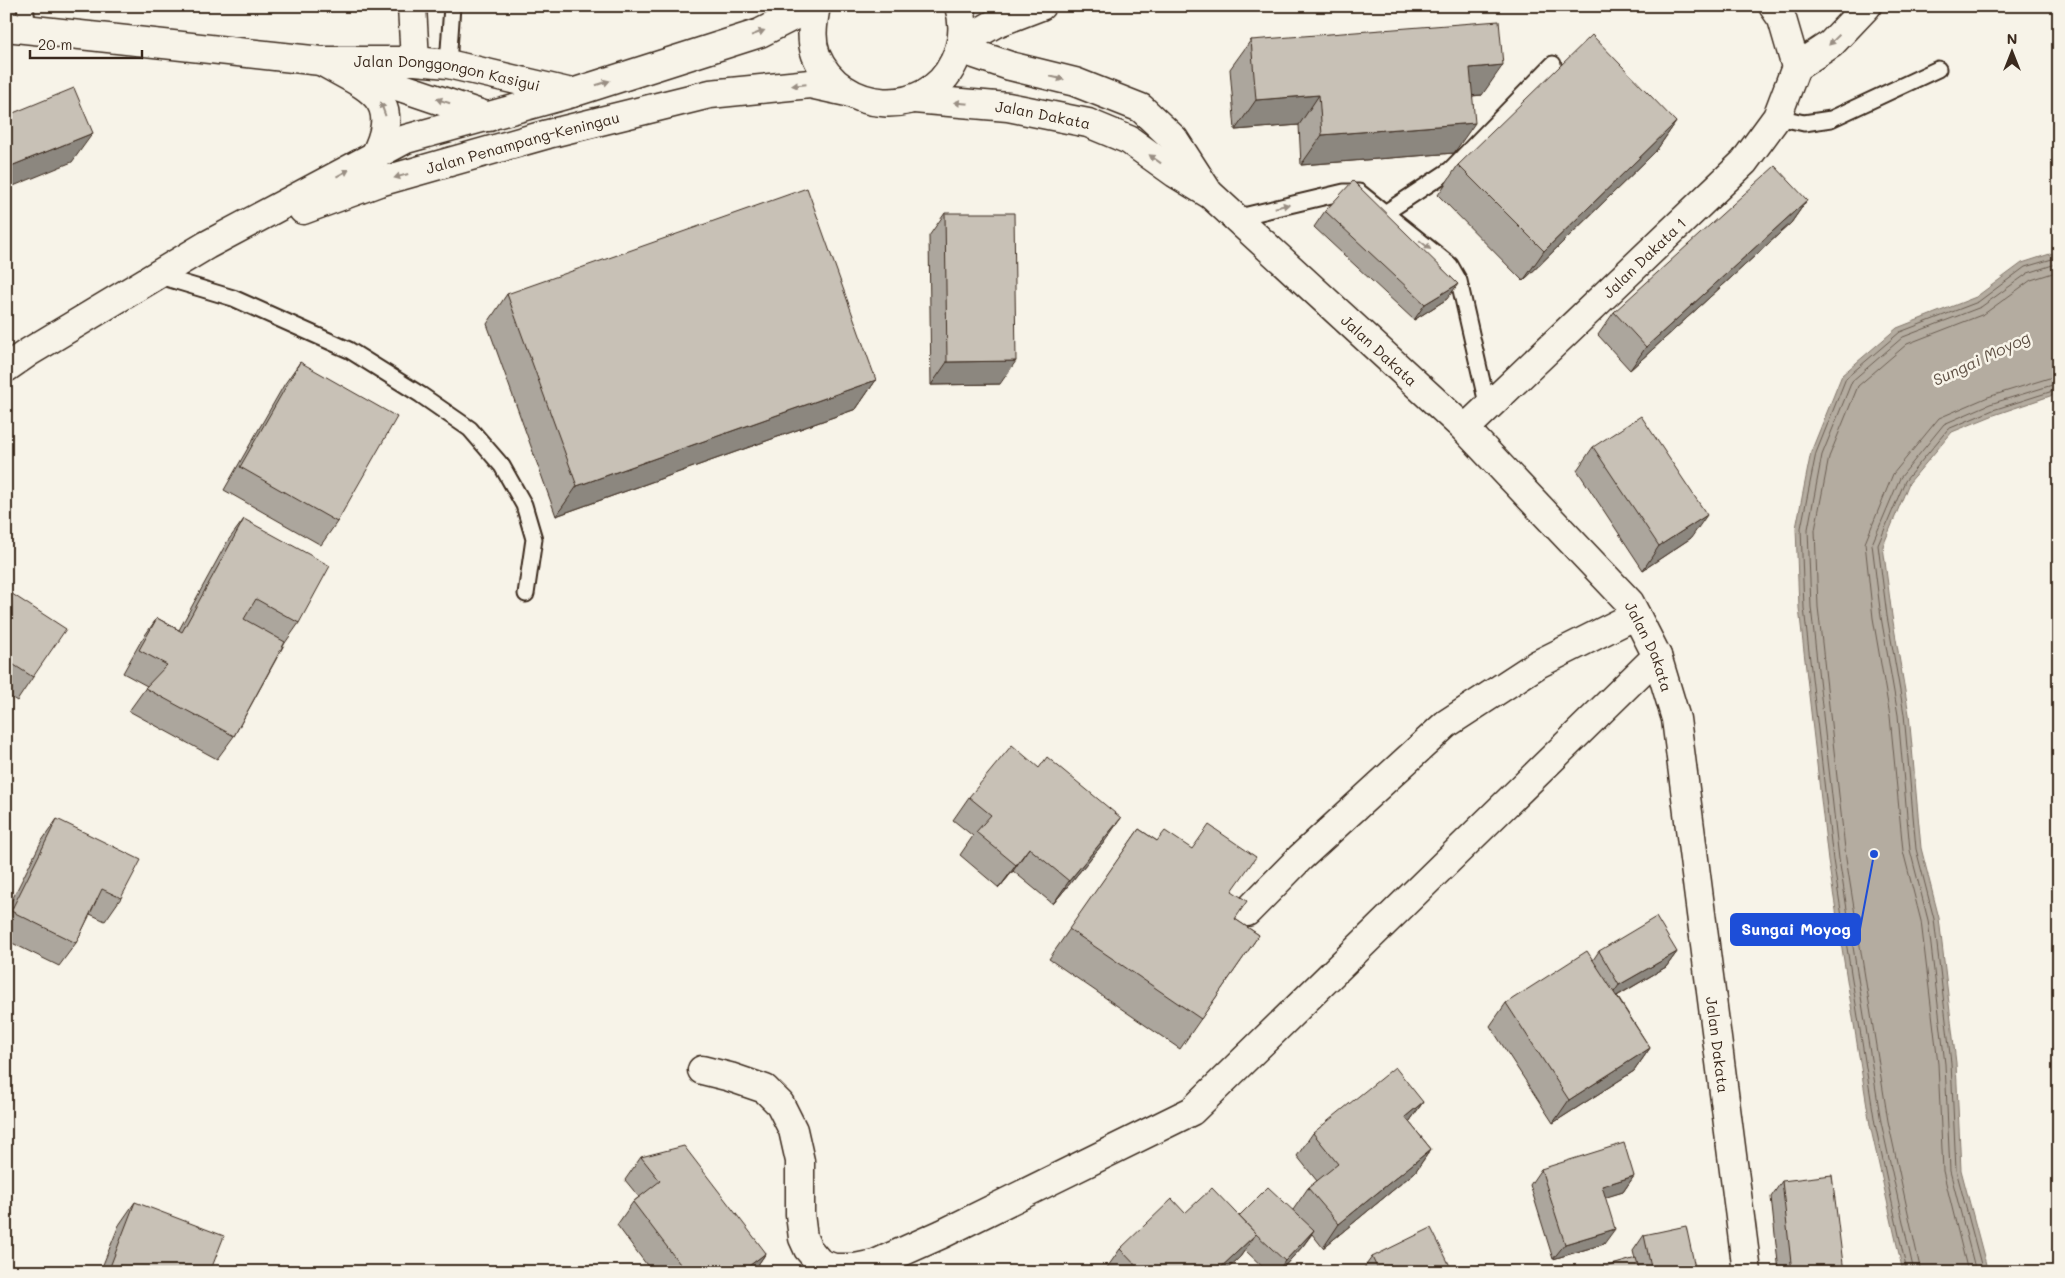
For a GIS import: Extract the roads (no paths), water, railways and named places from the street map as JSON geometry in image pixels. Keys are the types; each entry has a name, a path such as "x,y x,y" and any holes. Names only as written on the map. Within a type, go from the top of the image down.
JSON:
{"street":[{"path":"412,6 415,61"},
{"path":"814,6 811,29 816,54 828,76 847,92 868,102 891,104 914,99 934,88 950,70 961,46 963,26 959,6"},
{"name":"Jalan Penampang-Keningau","path":"6,368 29,352 208,245 406,139 572,93 760,32 814,6"},
{"path":"961,46 994,24 1040,6"},
{"path":"1773,6 1782,19 1796,67 1831,44 1867,6"},
{"name":"Jalan Donggongon Kasigui","path":"20,21 321,61 415,61 448,64 572,93"},
{"name":"Jalan Dakata","path":"961,46 1010,66 1075,82 1141,108 1174,138 1210,195"},
{"path":"321,61 377,96 384,107 387,123 384,138 376,155"},
{"name":"Jalan Donggongon Kasigui","path":"321,61 489,117 548,134"},
{"path":"1008,107 1010,66"},
{"name":"Jalan Dakata 1","path":"1465,429 1744,162 1777,117 1796,67"},
{"name":"Jalan Penampang-Keningau","path":"208,245 379,182 548,134 710,94 810,84 847,92"},
{"name":"Jalan Dakata","path":"914,99 1008,107 1088,123 1129,140 1175,174 1210,195 1465,429 1630,603 1657,656 1676,719 1747,1272"},
{"path":"1247,912 1300,858 1446,724 1538,664 1636,615"},
{"path":"702,1070 765,1089 780,1104 793,1130 800,1162 800,1214 803,1238 808,1249 820,1262 834,1268 855,1268 874,1264 942,1234 1192,1111 1657,656"}],"lane":[{"path":"448,64 452,6"},
{"path":"1385,213 1450,170 1553,64"},
{"path":"1777,117 1804,123 1831,119 1938,69"},
{"path":"1235,218 1344,192 1359,192 1450,265 1459,281 1488,408"},
{"path":"156,275 233,298 349,350 421,395 470,429 502,466 524,505 534,539 526,594"}],"water":[{"path":"2059,251 2059,393 1994,415 1952,432 1909,483 1883,546 1892,616 1909,714 1921,848 1939,918 1956,1063 1961,1170 1988,1272 1903,1272 1870,1125 1828,860 1799,608 1796,528 1811,452 1842,375 1897,328 1976,297 2022,263"}],"place":[{"name":"Sungai Moyog","path":"1874,854"}]}
